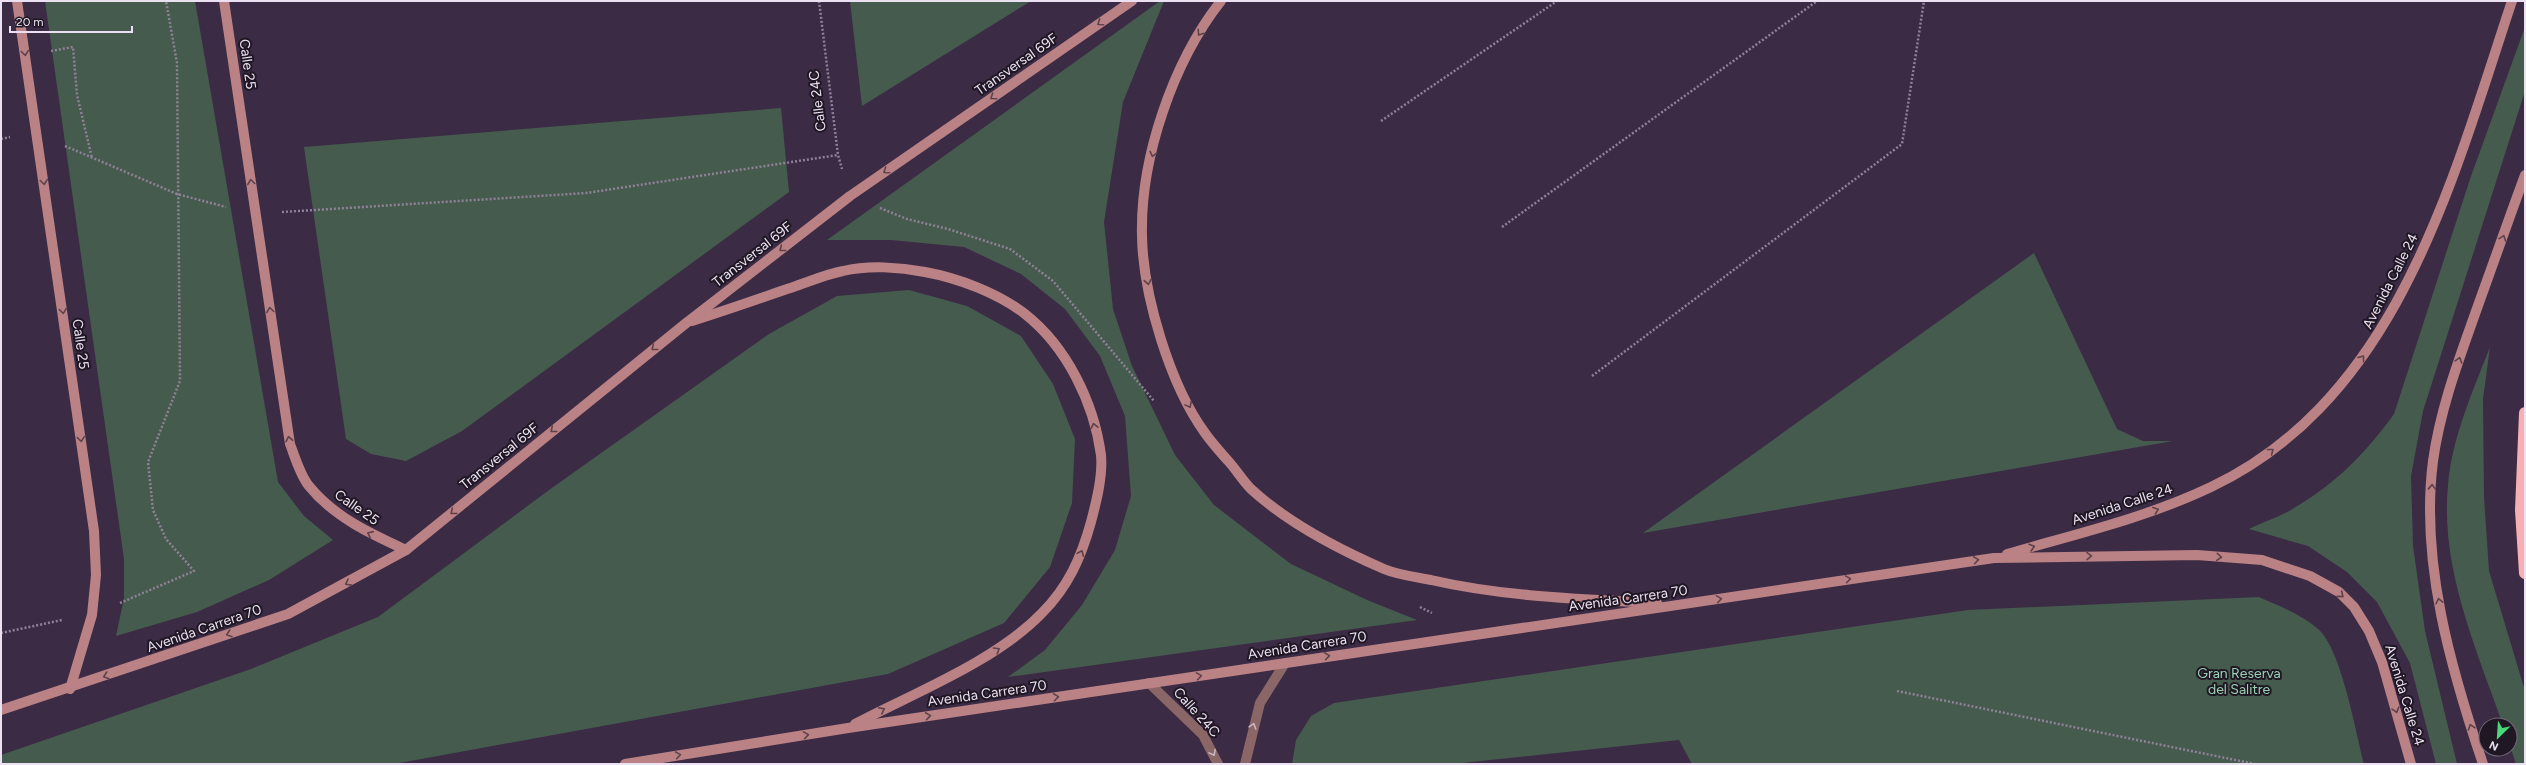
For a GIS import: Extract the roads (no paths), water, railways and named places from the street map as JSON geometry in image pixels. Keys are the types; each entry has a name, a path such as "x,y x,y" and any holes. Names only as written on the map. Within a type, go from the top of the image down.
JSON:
{"highway":[{"path":"2525,413 2520,510 2525,573"}],"main road":[{"name":"Calle 25","path":"17,1 94,531 96,576 92,615 70,689"},
{"name":"Calle 25","path":"224,1 290,444 308,485 333,509 363,531 406,550"},
{"name":"Transversal 69F","path":"406,550 684,324 850,196 1132,1"},
{"path":"1221,1 1192,46 1173,82 1144,188 1142,237 1148,282 1158,326 1174,376 1204,431 1251,489 1306,530 1386,570 1466,588 1541,597 1680,604"},
{"name":"Avenida Calle 24","path":"1994,558 2156,511 2212,487 2270,452 2310,418 2346,379 2376,340 2401,296 2439,210 2469,130 2512,1"},
{"path":"2483,764 2462,700 2437,590 2431,526 2433,462 2443,408 2525,175"},
{"path":"684,324 844,270 886,268 926,272 990,294 1025,314 1057,347 1076,377 1093,419 1101,457 1096,504 1084,546 1068,583 1042,614 1001,648 848,728"},
{"name":"Avenida Carrera 70","path":"1,710 70,689 288,614 406,550"},
{"name":"Avenida Calle 24","path":"1994,558 2197,555 2262,560 2310,576 2339,592 2354,607 2369,631 2382,662 2412,764"},
{"name":"Avenida Carrera 70","path":"625,764 848,728 1994,558"}],"street":[{"path":"1245,764 1260,703 1285,663"},
{"name":"Calle 24C","path":"1149,683 1203,735 1218,764"}],"park label":[{"name":"Gran Reserva del Salitre","path":"2239,682"}]}
